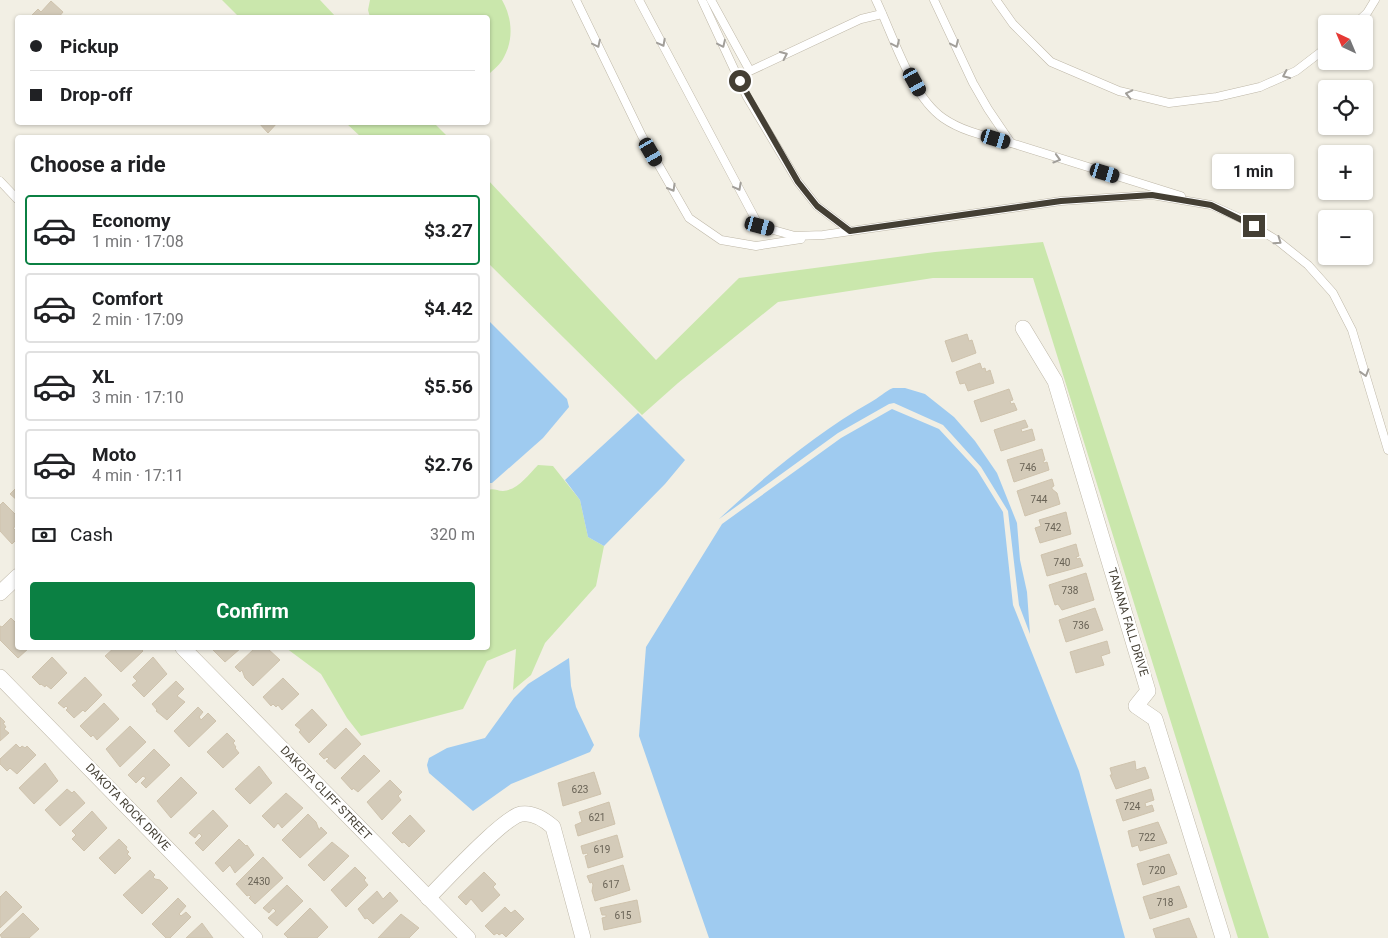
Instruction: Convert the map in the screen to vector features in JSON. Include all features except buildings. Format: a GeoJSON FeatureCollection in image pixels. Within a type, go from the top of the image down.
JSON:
{"type":"FeatureCollection","features":[{"type":"Feature","properties":{"kind":"street","name":"TANANA FALL DRIVE"},"geometry":{"type":"LineString","coordinates":[[1023,328],[1055,381],[1148,691],[1136,706],[1155,719],[1223,938]]}},
{"type":"Feature","properties":{"kind":"street"},"geometry":{"type":"LineString","coordinates":[[0,593],[15,579]]}},
{"type":"Feature","properties":{"kind":"street","name":"DAKOTA CLIFF STREET"},"geometry":{"type":"LineString","coordinates":[[185,650],[468,938]]}},
{"type":"Feature","properties":{"kind":"street","name":"DAKOTA ROCK DRIVE"},"geometry":{"type":"LineString","coordinates":[[0,677],[255,938]]}},
{"type":"Feature","properties":{"kind":"street"},"geometry":{"type":"LineString","coordinates":[[428,898],[505,822],[522,814],[542,818],[553,826],[583,938]]}},
{"type":"Feature","properties":{"kind":"lane"},"geometry":{"type":"LineString","coordinates":[[576,0],[642,136],[689,218],[720,240],[756,246],[1061,201],[1152,195],[1211,205]]}},
{"type":"Feature","properties":{"kind":"lane"},"geometry":{"type":"LineString","coordinates":[[639,0],[760,226],[795,236],[823,235]]}},
{"type":"Feature","properties":{"kind":"lane"},"geometry":{"type":"LineString","coordinates":[[702,0],[748,97],[798,182],[817,206],[850,231]]}},
{"type":"Feature","properties":{"kind":"lane"},"geometry":{"type":"LineString","coordinates":[[711,0],[750,71],[861,19],[882,14]]}},
{"type":"Feature","properties":{"kind":"lane"},"geometry":{"type":"LineString","coordinates":[[876,0],[908,71],[928,104],[942,117],[956,126],[1211,205],[1242,219],[1278,241],[1308,266],[1333,293],[1352,330],[1388,450]]}},
{"type":"Feature","properties":{"kind":"lane"},"geometry":{"type":"LineString","coordinates":[[934,0],[973,83],[1011,143]]}},
{"type":"Feature","properties":{"kind":"lane"},"geometry":{"type":"LineString","coordinates":[[996,0],[1013,24],[1051,62],[1119,91],[1169,103],[1217,97],[1260,87],[1296,71],[1318,54]]}},
{"type":"Feature","properties":{"kind":"lane"},"geometry":{"type":"LineString","coordinates":[[1365,15],[1375,0]]}},
{"type":"Feature","properties":{"kind":"lane"},"geometry":{"type":"LineString","coordinates":[[0,181],[15,197]]}},
{"type":"Feature","properties":{"kind":"green space"},"geometry":{"type":"Polygon","coordinates":[[[222,0],[320,0],[334,15],[237,15],[222,0]]]}},
{"type":"Feature","properties":{"kind":"green space"},"geometry":{"type":"Polygon","coordinates":[[[370,0],[502,0],[510,21],[509,43],[501,62],[490,73],[490,15],[369,15],[368,10],[370,0]]]}},
{"type":"Feature","properties":{"kind":"green space"},"geometry":{"type":"Polygon","coordinates":[[[348,125],[436,125],[446,135],[359,135],[348,125]]]}},
{"type":"Feature","properties":{"kind":"green space"},"geometry":{"type":"Polygon","coordinates":[[[490,182],[656,360],[739,278],[935,252],[1043,242],[1269,938],[1238,938],[1033,278],[933,278],[778,302],[678,383],[642,415],[490,265],[490,182]]]}},
{"type":"Feature","properties":{"kind":"green space"},"geometry":{"type":"Polygon","coordinates":[[[538,465],[553,466],[580,500],[588,537],[604,546],[596,586],[545,643],[531,675],[513,690],[516,649],[487,661],[463,709],[361,736],[347,718],[321,674],[289,650],[490,650],[490,490],[508,490],[522,481],[538,465]]]}},
{"type":"Feature","properties":{"kind":"water"},"geometry":{"type":"Polygon","coordinates":[[[490,322],[567,399],[569,407],[543,438],[490,483],[490,322]]]}},
{"type":"Feature","properties":{"kind":"water"},"geometry":{"type":"Polygon","coordinates":[[[893,388],[905,388],[925,394],[954,417],[975,441],[997,473],[1017,523],[1020,560],[1027,592],[1030,634],[1019,605],[1008,511],[981,467],[943,425],[894,403],[838,433],[719,519],[773,471],[811,441],[850,414],[893,388]]]}},
{"type":"Feature","properties":{"kind":"water"},"geometry":{"type":"Polygon","coordinates":[[[892,409],[939,429],[977,470],[1003,512],[1013,605],[1079,771],[1125,938],[709,938],[639,736],[646,647],[722,524],[841,438],[892,409]]]}},
{"type":"Feature","properties":{"kind":"water"},"geometry":{"type":"Polygon","coordinates":[[[638,413],[685,460],[665,484],[604,546],[588,537],[580,500],[565,480],[638,413]]]}},
{"type":"Feature","properties":{"kind":"water"},"geometry":{"type":"Polygon","coordinates":[[[569,658],[571,686],[576,707],[594,745],[590,752],[511,784],[473,811],[429,773],[427,765],[429,758],[447,748],[485,738],[514,698],[528,684],[569,658]]]}},
{"type":"Feature","properties":{"kind":"route"},"geometry":{"type":"LineString","coordinates":[[740,81],[798,182],[817,206],[850,231],[1061,201],[1152,195],[1211,205],[1254,226]]}}]}
